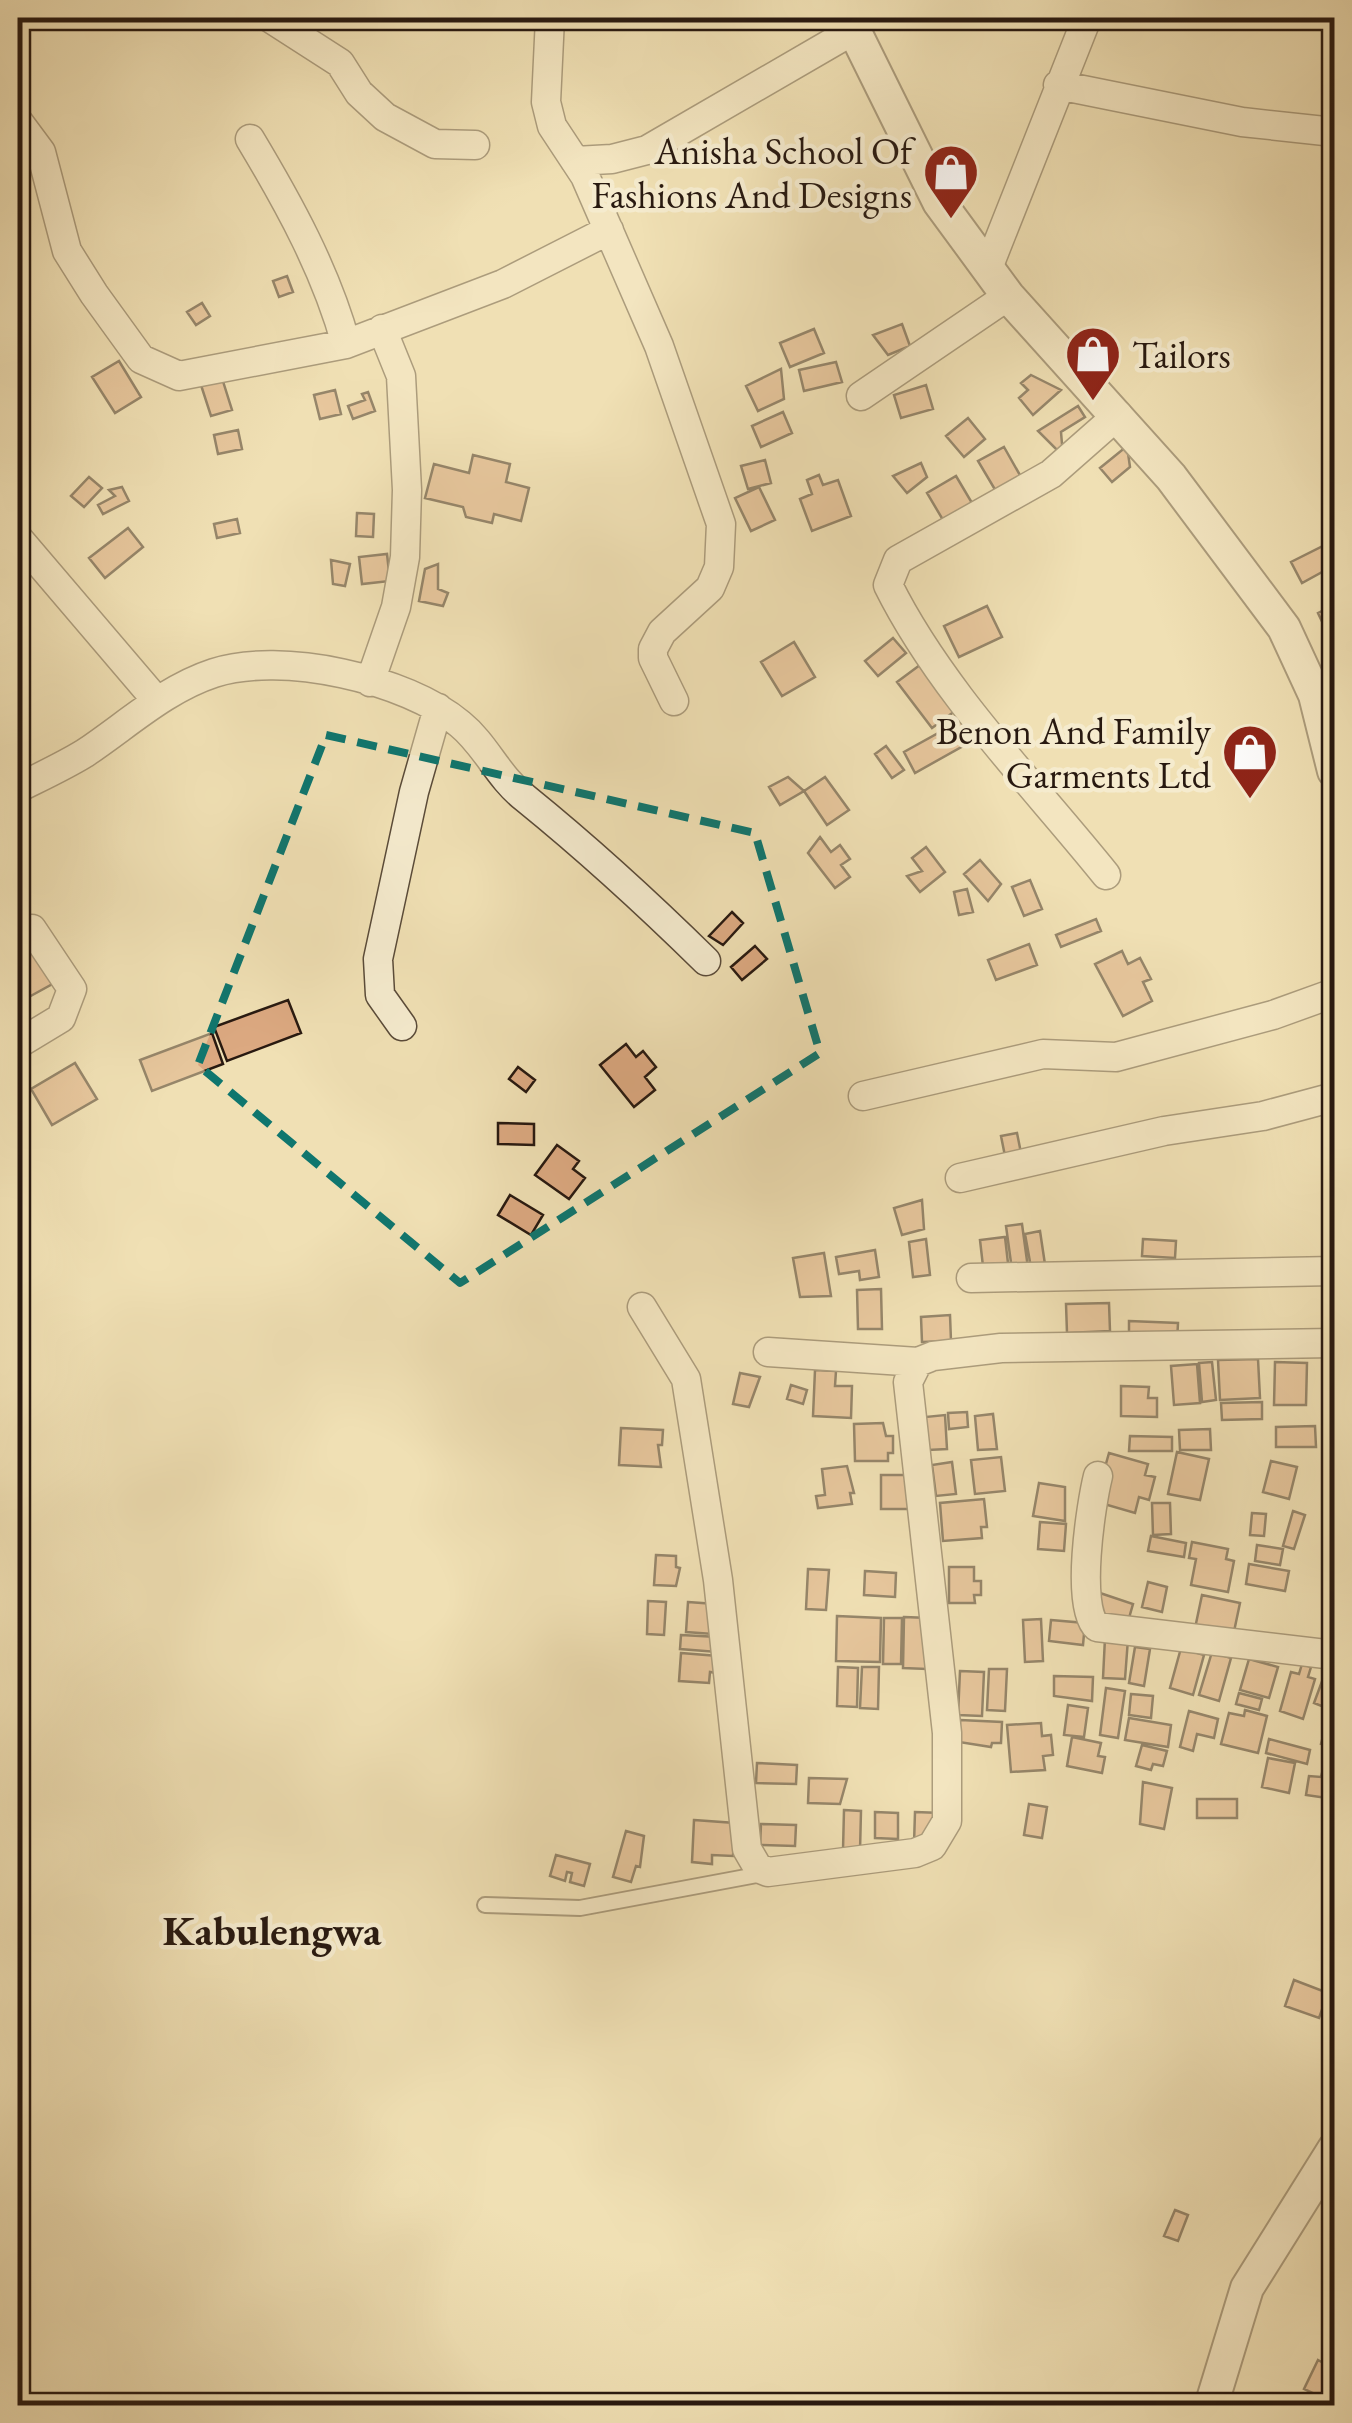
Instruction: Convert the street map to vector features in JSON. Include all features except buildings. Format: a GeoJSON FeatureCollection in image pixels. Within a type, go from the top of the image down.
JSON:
{"type":"FeatureCollection","features":[{"type":"Feature","properties":{"kind":"street"},"geometry":{"type":"LineString","coordinates":[[270,18],[340,63],[360,94],[384,117],[435,144],[475,146]]}},
{"type":"Feature","properties":{"kind":"street"},"geometry":{"type":"LineString","coordinates":[[550,18],[546,102],[552,126],[575,161],[609,230],[659,346],[721,524],[718,567],[710,588],[662,632],[653,649],[652,658],[674,701]]}},
{"type":"Feature","properties":{"kind":"street"},"geometry":{"type":"LineString","coordinates":[[988,268],[1087,18]]}},
{"type":"Feature","properties":{"kind":"street"},"geometry":{"type":"LineString","coordinates":[[575,161],[612,159],[646,150],[851,24],[940,202],[1008,296],[1118,415],[1284,628],[1332,736],[1334,770]]}},
{"type":"Feature","properties":{"kind":"street"},"geometry":{"type":"LineString","coordinates":[[1058,86],[1242,122],[1334,132]]}},
{"type":"Feature","properties":{"kind":"street"},"geometry":{"type":"LineString","coordinates":[[18,121],[48,167],[67,252],[141,359],[179,376],[346,344],[503,284],[609,230]]}},
{"type":"Feature","properties":{"kind":"street"},"geometry":{"type":"LineString","coordinates":[[250,140],[336,306],[346,344]]}},
{"type":"Feature","properties":{"kind":"street"},"geometry":{"type":"LineString","coordinates":[[860,396],[1008,296]]}},
{"type":"Feature","properties":{"kind":"street"},"geometry":{"type":"LineString","coordinates":[[370,682],[396,607],[406,523],[401,376],[382,329]]}},
{"type":"Feature","properties":{"kind":"street"},"geometry":{"type":"LineString","coordinates":[[1106,875],[945,680],[915,640],[888,585],[898,560],[1052,474],[1118,415]]}},
{"type":"Feature","properties":{"kind":"street"},"geometry":{"type":"LineString","coordinates":[[18,538],[157,701]]}},
{"type":"Feature","properties":{"kind":"street"},"geometry":{"type":"LineString","coordinates":[[18,788],[81,755],[157,701],[215,672],[263,664],[370,682],[438,708],[464,727],[500,776],[560,824],[706,961]]}},
{"type":"Feature","properties":{"kind":"street"},"geometry":{"type":"LineString","coordinates":[[402,1026],[380,995],[378,959],[414,792],[438,708]]}},
{"type":"Feature","properties":{"kind":"street"},"geometry":{"type":"LineString","coordinates":[[18,1044],[61,1018],[72,989],[32,929]]}},
{"type":"Feature","properties":{"kind":"street"},"geometry":{"type":"LineString","coordinates":[[863,1096],[1044,1054],[1096,1058],[1132,1053],[1273,1015],[1334,992]]}},
{"type":"Feature","properties":{"kind":"street"},"geometry":{"type":"LineString","coordinates":[[960,1178],[1164,1131],[1263,1116],[1334,1097]]}},
{"type":"Feature","properties":{"kind":"street"},"geometry":{"type":"LineString","coordinates":[[971,1278],[1334,1271]]}},
{"type":"Feature","properties":{"kind":"street"},"geometry":{"type":"LineString","coordinates":[[642,1307],[686,1379],[718,1580],[747,1849],[758,1868],[768,1872],[915,1853],[932,1846],[946,1821],[947,1732],[908,1382],[918,1362]]}},
{"type":"Feature","properties":{"kind":"street"},"geometry":{"type":"LineString","coordinates":[[768,1352],[918,1362],[933,1356],[1001,1348],[1334,1344]]}},
{"type":"Feature","properties":{"kind":"street"},"geometry":{"type":"LineString","coordinates":[[1098,1476],[1089,1510],[1088,1613],[1097,1627],[1334,1655]]}},
{"type":"Feature","properties":{"kind":"street"},"geometry":{"type":"LineString","coordinates":[[1211,2406],[1247,2288],[1334,2150]]}},
{"type":"Feature","properties":{"kind":"lane"},"geometry":{"type":"LineString","coordinates":[[485,1905],[580,1908],[768,1872]]}},
{"type":"Feature","properties":{"kind":"highlighted area"},"geometry":{"type":"Polygon","coordinates":[[[326,735],[755,833],[820,1053],[460,1283],[198,1065],[326,735]]]}},
{"type":"Feature","properties":{"kind":"place","name":"Anisha School Of Fashions And Designs"},"geometry":{"type":"Point","coordinates":[951,221]}},
{"type":"Feature","properties":{"kind":"place","name":"Tailors"},"geometry":{"type":"Point","coordinates":[1093,403]}},
{"type":"Feature","properties":{"kind":"place","name":"Benon And Family Garments Ltd"},"geometry":{"type":"Point","coordinates":[1250,801]}},
{"type":"Feature","properties":{"kind":"district","name":"Kabulengwa"},"geometry":{"type":"Point","coordinates":[272,1930]}}]}
